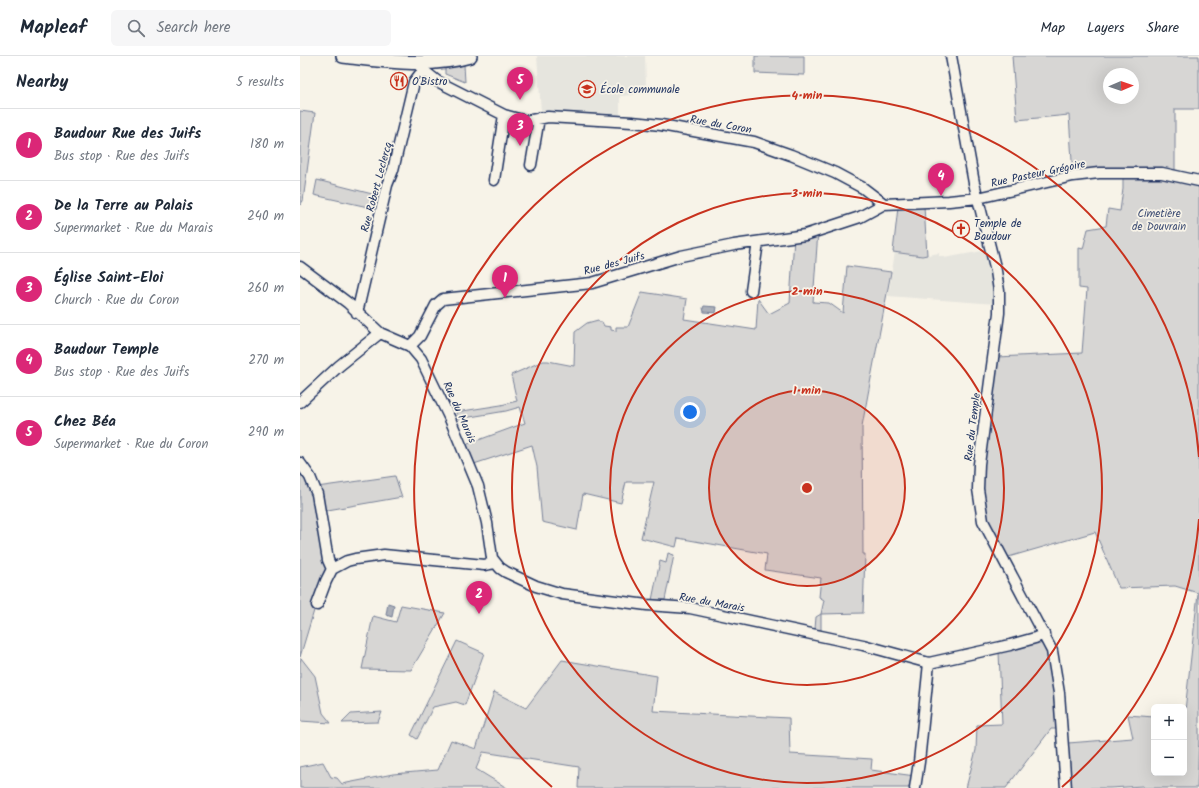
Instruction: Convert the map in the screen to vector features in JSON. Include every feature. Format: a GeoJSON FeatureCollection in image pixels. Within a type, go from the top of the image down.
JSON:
{"type":"FeatureCollection","features":[{"type":"Feature","properties":{"kind":"main road"},"geometry":{"type":"LineString","coordinates":[[343,56],[420,66],[470,56]]}},
{"type":"Feature","properties":{"kind":"street","name":"Rue du Temple"},"geometry":{"type":"LineString","coordinates":[[951,56],[978,198],[996,271],[1000,305],[979,464],[978,489],[980,506],[983,521],[1052,651],[1057,678],[1066,788]]}},
{"type":"Feature","properties":{"kind":"street","name":"Rue du Coron"},"geometry":{"type":"LineString","coordinates":[[420,66],[437,81],[504,115],[526,121],[548,117],[632,122],[754,142],[792,155],[835,173],[863,188],[884,204]]}},
{"type":"Feature","properties":{"kind":"street","name":"Rue Robert Leclercq"},"geometry":{"type":"LineString","coordinates":[[357,313],[387,185],[393,170],[414,82],[420,66]]}},
{"type":"Feature","properties":{"kind":"street"},"geometry":{"type":"LineString","coordinates":[[494,180],[504,115]]}},
{"type":"Feature","properties":{"kind":"street"},"geometry":{"type":"LineString","coordinates":[[531,165],[539,118]]}},
{"type":"Feature","properties":{"kind":"street","name":"Rue Pasteur Grégoire"},"geometry":{"type":"LineString","coordinates":[[978,198],[1073,176],[1099,173],[1162,173],[1199,181]]}},
{"type":"Feature","properties":{"kind":"street","name":"Rue des Juifs"},"geometry":{"type":"LineString","coordinates":[[410,346],[420,336],[436,305],[443,299],[592,283],[681,256],[734,245],[805,235],[860,217],[884,204],[948,202],[978,198]]}},
{"type":"Feature","properties":{"kind":"street"},"geometry":{"type":"LineString","coordinates":[[752,291],[758,242]]}},
{"type":"Feature","properties":{"kind":"street"},"geometry":{"type":"LineString","coordinates":[[300,268],[348,303],[380,333],[410,346]]}},
{"type":"Feature","properties":{"kind":"street"},"geometry":{"type":"LineString","coordinates":[[300,402],[339,366],[380,333]]}},
{"type":"Feature","properties":{"kind":"street","name":"Rue du Marais"},"geometry":{"type":"LineString","coordinates":[[410,346],[421,359],[431,378],[473,473],[485,511],[490,552],[495,563],[506,572],[536,586],[562,594],[647,605],[690,608],[863,645],[928,663],[1010,645],[1044,634]]}},
{"type":"Feature","properties":{"kind":"street"},"geometry":{"type":"LineString","coordinates":[[300,463],[310,477],[317,494],[328,560],[332,569]]}},
{"type":"Feature","properties":{"kind":"street"},"geometry":{"type":"LineString","coordinates":[[317,605],[332,569],[347,561],[374,555],[384,555],[484,564],[495,563]]}},
{"type":"Feature","properties":{"kind":"street"},"geometry":{"type":"LineString","coordinates":[[915,788],[919,762],[928,663]]}},
{"type":"Feature","properties":{"kind":"shaded area","name":"École communale"},"geometry":{"type":"Polygon","coordinates":[[[537,56],[645,56],[646,85],[633,86],[634,95],[620,96],[620,116],[541,112],[537,56]]]}},
{"type":"Feature","properties":{"kind":"shaded area"},"geometry":{"type":"Polygon","coordinates":[[[988,250],[994,279],[996,304],[888,296],[895,252],[922,256],[939,253],[939,256],[944,256],[944,258],[988,250]]]}},
{"type":"Feature","properties":{"kind":"shaded area"},"geometry":{"type":"Polygon","coordinates":[[[704,306],[717,307],[716,313],[704,312],[704,306]]]}},
{"type":"Feature","properties":{"kind":"shaded area"},"geometry":{"type":"Polygon","coordinates":[[[388,603],[394,605],[392,617],[386,615],[388,603]]]}},
{"type":"Feature","properties":{"kind":"green space"},"geometry":{"type":"Polygon","coordinates":[[[755,56],[804,56],[804,75],[755,73],[755,56]]]}},
{"type":"Feature","properties":{"kind":"green space","name":"Cimetière de Douvrain"},"geometry":{"type":"Polygon","coordinates":[[[1012,56],[1199,56],[1199,109],[1175,109],[1175,175],[1199,181],[1199,738],[1197,788],[1144,788],[1143,786],[1071,788],[1068,743],[1133,738],[1128,715],[1151,717],[1151,776],[1187,776],[1187,704],[1186,704],[1198,593],[1175,586],[1119,588],[1095,532],[1005,558],[986,522],[981,480],[997,357],[1082,353],[1087,289],[1079,288],[1079,248],[1083,249],[1088,229],[1106,226],[1108,209],[1120,211],[1123,176],[1073,176],[1069,115],[1017,120],[1012,56]]]}},
{"type":"Feature","properties":{"kind":"green space"},"geometry":{"type":"Polygon","coordinates":[[[464,65],[465,82],[445,74],[445,68],[464,65]]]}},
{"type":"Feature","properties":{"kind":"green space"},"geometry":{"type":"Polygon","coordinates":[[[300,111],[315,113],[303,201],[300,205],[300,111]]]}},
{"type":"Feature","properties":{"kind":"green space"},"geometry":{"type":"Polygon","coordinates":[[[317,180],[380,196],[377,209],[314,195],[317,180]]]}},
{"type":"Feature","properties":{"kind":"green space"},"geometry":{"type":"Polygon","coordinates":[[[924,206],[927,255],[922,256],[893,252],[898,207],[924,206]]]}},
{"type":"Feature","properties":{"kind":"green space"},"geometry":{"type":"Polygon","coordinates":[[[818,231],[813,302],[829,303],[843,313],[847,266],[891,272],[862,426],[863,554],[865,554],[863,613],[821,614],[824,600],[819,597],[821,578],[765,570],[767,554],[678,538],[676,547],[641,538],[654,482],[626,482],[621,503],[583,494],[577,530],[542,522],[537,467],[532,445],[474,464],[465,445],[525,423],[520,407],[506,411],[458,419],[456,412],[517,401],[511,375],[543,361],[574,366],[575,332],[587,323],[598,320],[599,322],[602,322],[604,326],[611,327],[611,330],[616,331],[616,327],[628,327],[642,292],[687,299],[684,319],[756,330],[758,299],[769,314],[790,303],[794,237],[818,231]]]}},
{"type":"Feature","properties":{"kind":"green space"},"geometry":{"type":"Polygon","coordinates":[[[300,468],[311,483],[328,570],[322,584],[300,657],[300,468]]]}},
{"type":"Feature","properties":{"kind":"green space"},"geometry":{"type":"Polygon","coordinates":[[[395,476],[402,497],[322,511],[317,487],[395,476]]]}},
{"type":"Feature","properties":{"kind":"green space"},"geometry":{"type":"Polygon","coordinates":[[[668,553],[674,555],[665,600],[652,600],[660,561],[666,563],[668,553]]]}},
{"type":"Feature","properties":{"kind":"green space"},"geometry":{"type":"Polygon","coordinates":[[[401,605],[445,613],[411,670],[362,669],[373,616],[396,622],[401,605]]]}},
{"type":"Feature","properties":{"kind":"green space"},"geometry":{"type":"Polygon","coordinates":[[[821,614],[821,630],[815,629],[816,617],[821,614]]]}},
{"type":"Feature","properties":{"kind":"green space"},"geometry":{"type":"Polygon","coordinates":[[[457,641],[484,653],[465,705],[456,702],[433,707],[417,739],[411,735],[457,641]]]}},
{"type":"Feature","properties":{"kind":"green space"},"geometry":{"type":"Polygon","coordinates":[[[1038,642],[1043,645],[1046,650],[1054,685],[1056,729],[1051,729],[1006,788],[966,788],[976,750],[977,725],[1002,724],[999,652],[1038,642]]]}},
{"type":"Feature","properties":{"kind":"green space"},"geometry":{"type":"Polygon","coordinates":[[[301,658],[315,676],[323,713],[331,723],[300,721],[301,658]]]}},
{"type":"Feature","properties":{"kind":"green space"},"geometry":{"type":"Polygon","coordinates":[[[562,660],[657,676],[653,711],[789,718],[790,754],[872,759],[871,770],[915,776],[912,788],[578,788],[579,767],[483,752],[476,769],[507,788],[300,788],[300,767],[323,762],[331,777],[337,778],[342,784],[393,774],[438,770],[451,740],[476,749],[494,692],[526,708],[562,660]]]}},
{"type":"Feature","properties":{"kind":"green space"},"geometry":{"type":"Polygon","coordinates":[[[382,712],[378,722],[342,723],[351,714],[382,712]]]}},
{"type":"Feature","properties":{"kind":"place","name":"O'Bistro"},"geometry":{"type":"Point","coordinates":[399,81]}},
{"type":"Feature","properties":{"kind":"place","name":"École communale"},"geometry":{"type":"Point","coordinates":[587,89]}},
{"type":"Feature","properties":{"kind":"place","name":"Chez Béa"},"geometry":{"type":"Point","coordinates":[520,100]}},
{"type":"Feature","properties":{"kind":"place","name":"Église Saint-Eloi"},"geometry":{"type":"Point","coordinates":[520,146]}},
{"type":"Feature","properties":{"kind":"place","name":"Baudour Temple"},"geometry":{"type":"Point","coordinates":[941,196]}},
{"type":"Feature","properties":{"kind":"place","name":"Temple de Baudour"},"geometry":{"type":"Point","coordinates":[961,229]}},
{"type":"Feature","properties":{"kind":"place","name":"Baudour Rue des Juifs"},"geometry":{"type":"Point","coordinates":[505,298]}},
{"type":"Feature","properties":{"kind":"place","name":"De la Terre au Palais"},"geometry":{"type":"Point","coordinates":[479,614]}}]}
